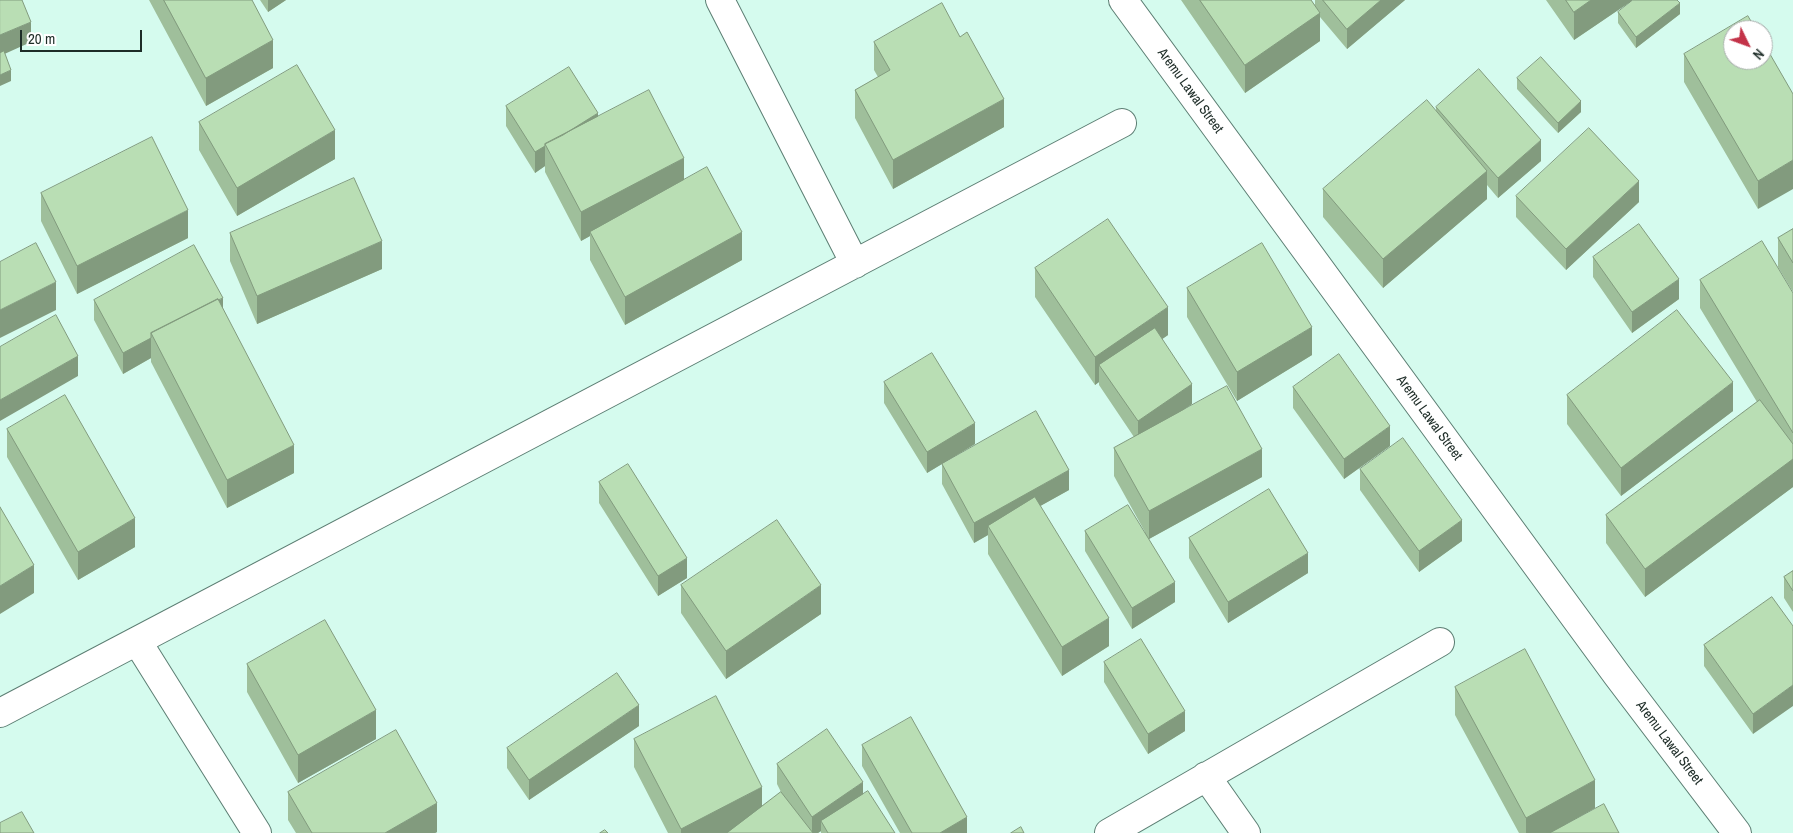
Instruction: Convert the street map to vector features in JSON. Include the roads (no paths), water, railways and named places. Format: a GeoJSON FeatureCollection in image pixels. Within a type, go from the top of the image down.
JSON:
{"type":"FeatureCollection","features":[{"type":"Feature","properties":{"kind":"street"},"geometry":{"type":"LineString","coordinates":[[720,0],[855,264]]}},
{"type":"Feature","properties":{"kind":"street","name":"Aremu Lawal Street"},"geometry":{"type":"LineString","coordinates":[[1123,0],[1617,675],[1737,833]]}},
{"type":"Feature","properties":{"kind":"street"},"geometry":{"type":"LineString","coordinates":[[0,713],[1122,123]]}},
{"type":"Feature","properties":{"kind":"street"},"geometry":{"type":"LineString","coordinates":[[137,642],[257,833]]}},
{"type":"Feature","properties":{"kind":"street"},"geometry":{"type":"LineString","coordinates":[[1109,833],[1440,642]]}},
{"type":"Feature","properties":{"kind":"street"},"geometry":{"type":"LineString","coordinates":[[1206,776],[1246,833]]}}]}
